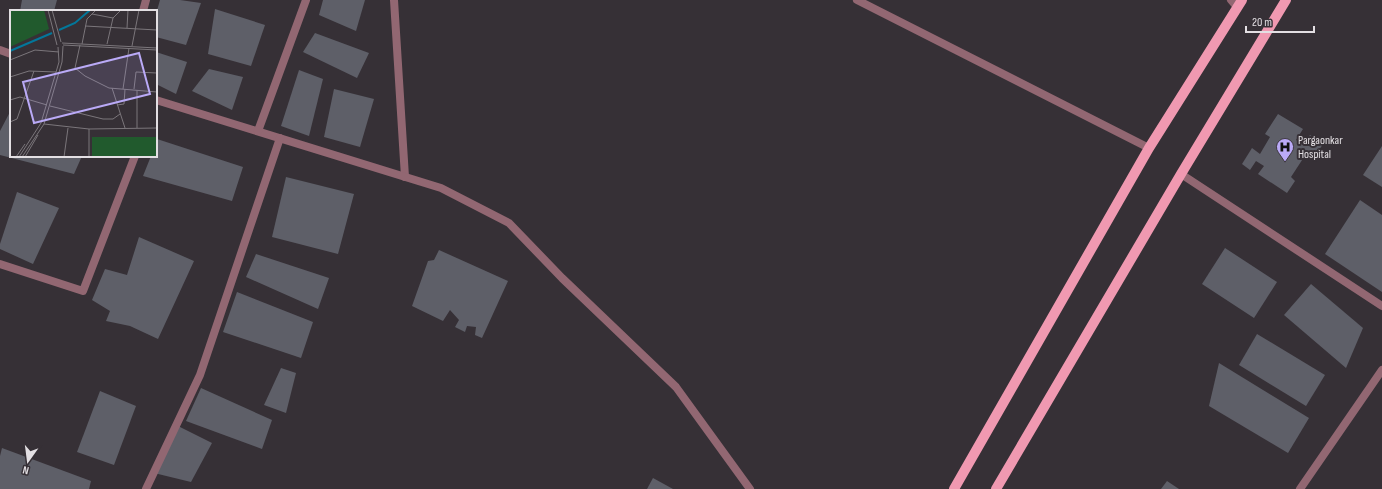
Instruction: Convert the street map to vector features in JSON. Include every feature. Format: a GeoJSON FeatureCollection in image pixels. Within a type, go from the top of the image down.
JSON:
{"type":"FeatureCollection","features":[{"type":"Feature","properties":{"kind":"main road"},"geometry":{"type":"LineString","coordinates":[[996,489],[1181,174],[1286,0]]}},
{"type":"Feature","properties":{"kind":"main road"},"geometry":{"type":"LineString","coordinates":[[954,489],[1149,148],[1237,2]]}},
{"type":"Feature","properties":{"kind":"street"},"geometry":{"type":"LineString","coordinates":[[143,10],[146,0]]}},
{"type":"Feature","properties":{"kind":"street"},"geometry":{"type":"LineString","coordinates":[[258,131],[306,0]]}},
{"type":"Feature","properties":{"kind":"street"},"geometry":{"type":"LineString","coordinates":[[394,0],[405,177]]}},
{"type":"Feature","properties":{"kind":"street"},"geometry":{"type":"LineString","coordinates":[[857,0],[1149,148]]}},
{"type":"Feature","properties":{"kind":"street"},"geometry":{"type":"LineString","coordinates":[[0,50],[10,54]]}},
{"type":"Feature","properties":{"kind":"street"},"geometry":{"type":"LineString","coordinates":[[157,101],[441,188],[509,223],[562,278],[676,387],[750,489]]}},
{"type":"Feature","properties":{"kind":"street"},"geometry":{"type":"LineString","coordinates":[[146,489],[200,375],[280,138]]}},
{"type":"Feature","properties":{"kind":"street"},"geometry":{"type":"LineString","coordinates":[[0,264],[83,292],[135,157]]}},
{"type":"Feature","properties":{"kind":"street"},"geometry":{"type":"LineString","coordinates":[[1181,174],[1382,306]]}},
{"type":"Feature","properties":{"kind":"street"},"geometry":{"type":"LineString","coordinates":[[1300,489],[1382,370]]}},
{"type":"Feature","properties":{"kind":"building"},"geometry":{"type":"Polygon","coordinates":[[[22,0],[57,0],[54,10],[20,10],[22,0]]]}},
{"type":"Feature","properties":{"kind":"building"},"geometry":{"type":"Polygon","coordinates":[[[160,0],[180,0],[201,3],[186,45],[157,37],[157,10],[160,0]]]}},
{"type":"Feature","properties":{"kind":"building"},"geometry":{"type":"Polygon","coordinates":[[[323,0],[365,0],[356,31],[319,15],[323,0]]]}},
{"type":"Feature","properties":{"kind":"building"},"geometry":{"type":"Polygon","coordinates":[[[215,9],[265,25],[251,66],[208,54],[215,9]]]}},
{"type":"Feature","properties":{"kind":"building"},"geometry":{"type":"Polygon","coordinates":[[[315,33],[369,53],[357,78],[303,52],[315,33]]]}},
{"type":"Feature","properties":{"kind":"building"},"geometry":{"type":"Polygon","coordinates":[[[157,52],[187,62],[176,94],[157,84],[157,52]]]}},
{"type":"Feature","properties":{"kind":"building"},"geometry":{"type":"Polygon","coordinates":[[[209,69],[243,77],[232,110],[192,91],[209,69]]]}},
{"type":"Feature","properties":{"kind":"building"},"geometry":{"type":"Polygon","coordinates":[[[299,70],[323,79],[309,136],[281,126],[299,70]]]}},
{"type":"Feature","properties":{"kind":"building"},"geometry":{"type":"Polygon","coordinates":[[[334,89],[374,99],[360,147],[324,137],[334,89]]]}},
{"type":"Feature","properties":{"kind":"building"},"geometry":{"type":"Polygon","coordinates":[[[10,112],[10,157],[82,157],[74,174],[0,155],[0,131],[10,112]]]}},
{"type":"Feature","properties":{"kind":"building"},"geometry":{"type":"Polygon","coordinates":[[[1278,114],[1303,129],[1296,140],[1304,145],[1310,135],[1323,144],[1313,159],[1306,154],[1291,177],[1295,181],[1287,193],[1258,174],[1264,166],[1256,161],[1250,170],[1242,164],[1252,148],[1260,154],[1270,137],[1265,134],[1278,114]]]}},
{"type":"Feature","properties":{"kind":"building"},"geometry":{"type":"Polygon","coordinates":[[[157,139],[243,167],[232,201],[143,176],[151,157],[157,157],[157,139]]]}},
{"type":"Feature","properties":{"kind":"building"},"geometry":{"type":"Polygon","coordinates":[[[1382,146],[1382,187],[1363,175],[1382,146]]]}},
{"type":"Feature","properties":{"kind":"building"},"geometry":{"type":"Polygon","coordinates":[[[286,177],[354,194],[338,254],[272,237],[286,177]]]}},
{"type":"Feature","properties":{"kind":"building"},"geometry":{"type":"Polygon","coordinates":[[[17,192],[59,208],[33,264],[0,249],[0,244],[17,192]]]}},
{"type":"Feature","properties":{"kind":"building"},"geometry":{"type":"Polygon","coordinates":[[[1360,200],[1382,215],[1382,292],[1325,254],[1360,200]]]}},
{"type":"Feature","properties":{"kind":"building"},"geometry":{"type":"Polygon","coordinates":[[[139,237],[194,261],[158,339],[130,326],[106,321],[110,311],[92,300],[105,269],[127,275],[139,237]]]}},
{"type":"Feature","properties":{"kind":"building"},"geometry":{"type":"Polygon","coordinates":[[[1225,248],[1277,282],[1254,318],[1202,284],[1225,248]]]}},
{"type":"Feature","properties":{"kind":"building"},"geometry":{"type":"Polygon","coordinates":[[[439,250],[508,281],[482,338],[475,335],[476,327],[467,326],[465,332],[455,327],[459,320],[450,310],[443,321],[412,306],[428,261],[434,260],[439,250]]]}},
{"type":"Feature","properties":{"kind":"building"},"geometry":{"type":"Polygon","coordinates":[[[256,254],[329,278],[318,309],[246,277],[256,254]]]}},
{"type":"Feature","properties":{"kind":"building"},"geometry":{"type":"Polygon","coordinates":[[[1311,284],[1363,328],[1346,368],[1284,315],[1311,284]]]}},
{"type":"Feature","properties":{"kind":"building"},"geometry":{"type":"Polygon","coordinates":[[[237,292],[313,322],[301,358],[223,332],[237,292]]]}},
{"type":"Feature","properties":{"kind":"building"},"geometry":{"type":"Polygon","coordinates":[[[1257,334],[1325,375],[1306,406],[1239,365],[1257,334]]]}},
{"type":"Feature","properties":{"kind":"building"},"geometry":{"type":"Polygon","coordinates":[[[1219,363],[1309,418],[1288,453],[1209,406],[1219,363]]]}},
{"type":"Feature","properties":{"kind":"building"},"geometry":{"type":"Polygon","coordinates":[[[281,368],[296,373],[286,413],[264,405],[281,368]]]}},
{"type":"Feature","properties":{"kind":"building"},"geometry":{"type":"Polygon","coordinates":[[[201,388],[272,420],[262,449],[186,421],[201,388]]]}},
{"type":"Feature","properties":{"kind":"building"},"geometry":{"type":"Polygon","coordinates":[[[100,391],[136,406],[114,465],[77,452],[100,391]]]}},
{"type":"Feature","properties":{"kind":"building"},"geometry":{"type":"Polygon","coordinates":[[[176,425],[212,443],[191,482],[154,473],[176,425]]]}},
{"type":"Feature","properties":{"kind":"building"},"geometry":{"type":"Polygon","coordinates":[[[2,448],[91,481],[89,489],[0,489],[0,456],[2,448]]]}},
{"type":"Feature","properties":{"kind":"building"},"geometry":{"type":"Polygon","coordinates":[[[653,478],[673,489],[647,489],[653,478]]]}},
{"type":"Feature","properties":{"kind":"building"},"geometry":{"type":"Polygon","coordinates":[[[1167,481],[1179,489],[1161,489],[1167,481]]]}},
{"type":"Feature","properties":{"kind":"place","name":"Pargaonkar Hospital"},"geometry":{"type":"Point","coordinates":[1285,162]}}]}
